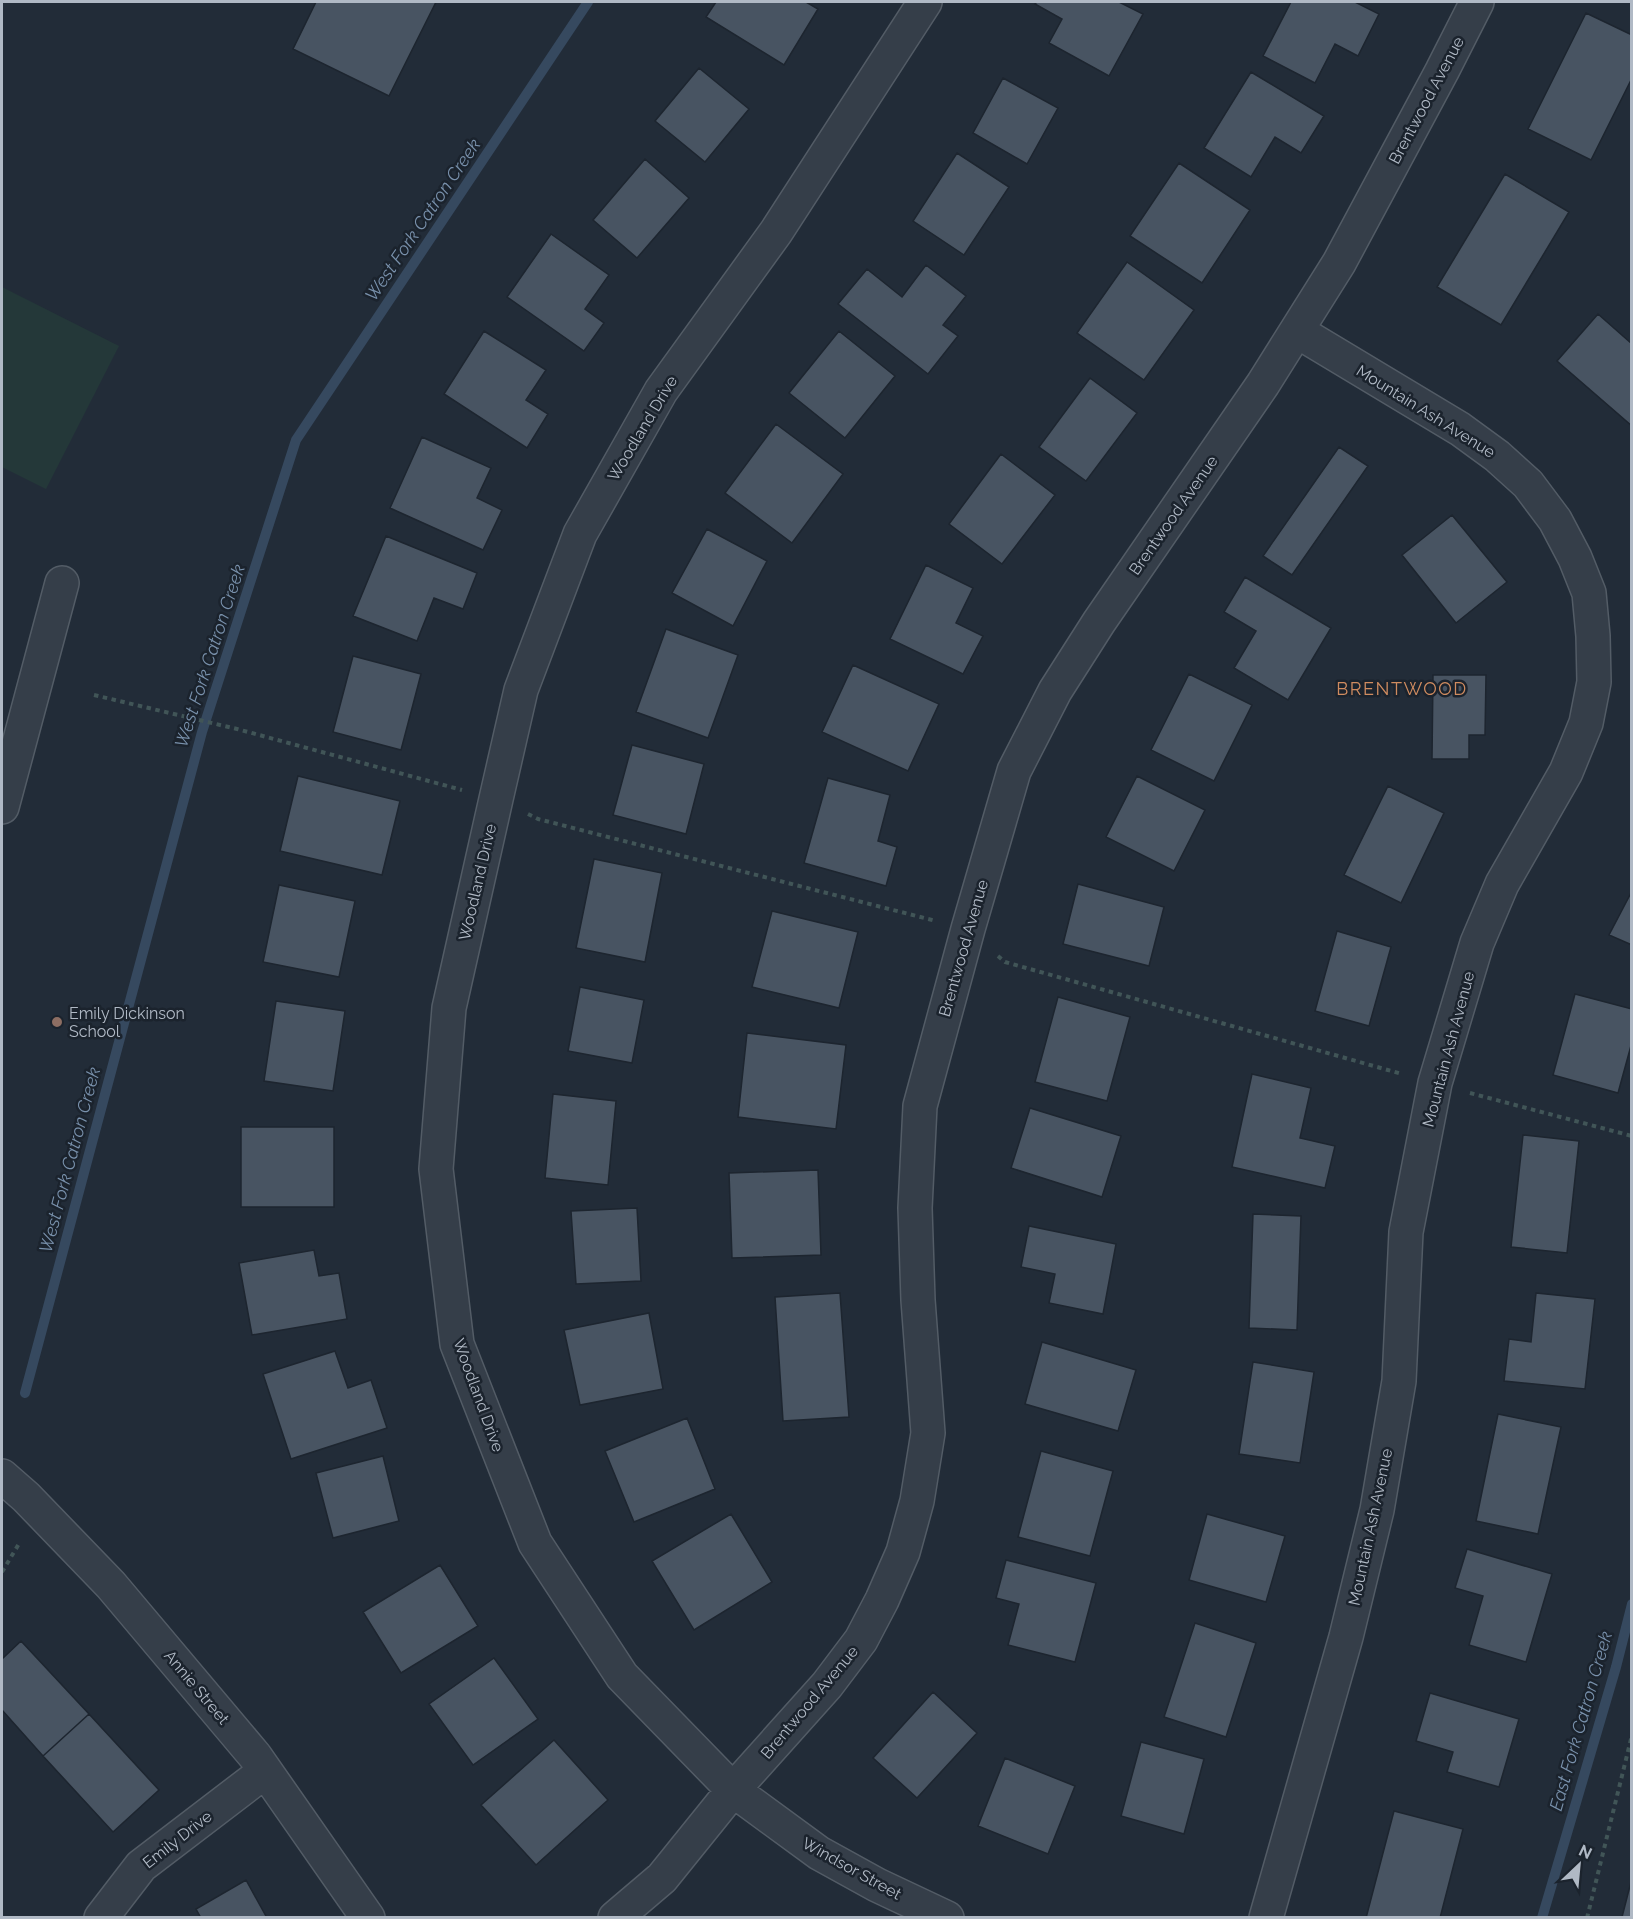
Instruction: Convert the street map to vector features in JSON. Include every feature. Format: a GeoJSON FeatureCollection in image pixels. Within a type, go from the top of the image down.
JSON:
{"type":"FeatureCollection","features":[{"type":"Feature","properties":{"kind":"street","name":"Woodland Drive"},"geometry":{"type":"LineString","coordinates":[[733,1790],[622,1676],[535,1543],[458,1344],[436,1170],[449,1008],[521,690],[580,534],[661,392],[776,232],[925,2]]}},
{"type":"Feature","properties":{"kind":"street","name":"Brentwood Avenue"},"geometry":{"type":"LineString","coordinates":[[615,1917],[662,1878],[733,1790],[827,1685],[861,1640],[882,1600],[903,1552],[917,1501],[928,1433],[918,1300],[915,1208],[920,1106],[1014,771],[1055,691],[1099,622],[1263,384],[1339,263],[1443,71],[1477,2]]}},
{"type":"Feature","properties":{"kind":"street","name":"Mountain Ash Avenue"},"geometry":{"type":"LineString","coordinates":[[1266,1917],[1346,1637],[1377,1510],[1399,1381],[1406,1232],[1435,1083],[1477,943],[1502,884],[1566,772],[1586,723],[1594,682],[1589,593],[1575,558],[1560,530],[1528,484],[1497,456],[1460,429],[1297,331]]}},
{"type":"Feature","properties":{"kind":"street"},"geometry":{"type":"LineString","coordinates":[[2,807],[62,583]]}},
{"type":"Feature","properties":{"kind":"street","name":"Annie Street"},"geometry":{"type":"LineString","coordinates":[[2,1476],[26,1497],[111,1585],[255,1756],[264,1772],[368,1917]]}},
{"type":"Feature","properties":{"kind":"street","name":"Emily Drive"},"geometry":{"type":"LineString","coordinates":[[101,1917],[141,1866],[264,1772]]}},
{"type":"Feature","properties":{"kind":"street","name":"Windsor Street"},"geometry":{"type":"LineString","coordinates":[[733,1790],[819,1853],[877,1885],[947,1917]]}},
{"type":"Feature","properties":{"kind":"path"},"geometry":{"type":"LineString","coordinates":[[94,695],[237,729]]}},
{"type":"Feature","properties":{"kind":"path"},"geometry":{"type":"LineString","coordinates":[[1587,1917],[1632,1735]]}},
{"type":"Feature","properties":{"kind":"green space"},"geometry":{"type":"Polygon","coordinates":[[[2,287],[119,346],[46,489],[2,467],[2,287]]]}},
{"type":"Feature","properties":{"kind":"building"},"geometry":{"type":"Polygon","coordinates":[[[316,2],[436,2],[389,96],[293,49],[316,2]]]}},
{"type":"Feature","properties":{"kind":"building"},"geometry":{"type":"Polygon","coordinates":[[[716,2],[806,2],[818,9],[784,65],[706,17],[716,2]]]}},
{"type":"Feature","properties":{"kind":"building"},"geometry":{"type":"Polygon","coordinates":[[[1037,2],[1119,2],[1143,14],[1109,76],[1049,43],[1062,19],[1035,4],[1037,2]]]}},
{"type":"Feature","properties":{"kind":"building"},"geometry":{"type":"Polygon","coordinates":[[[1291,2],[1355,2],[1379,14],[1358,56],[1335,44],[1315,83],[1263,56],[1291,2]]]}},
{"type":"Feature","properties":{"kind":"building"},"geometry":{"type":"Polygon","coordinates":[[[1586,13],[1632,35],[1632,78],[1591,160],[1528,129],[1586,13]]]}},
{"type":"Feature","properties":{"kind":"building"},"geometry":{"type":"Polygon","coordinates":[[[699,68],[749,109],[705,162],[655,121],[699,68]]]}},
{"type":"Feature","properties":{"kind":"building"},"geometry":{"type":"Polygon","coordinates":[[[1251,72],[1324,116],[1301,153],[1275,137],[1251,177],[1204,148],[1251,72]]]}},
{"type":"Feature","properties":{"kind":"building"},"geometry":{"type":"Polygon","coordinates":[[[1003,78],[1058,108],[1027,164],[973,133],[1003,78]]]}},
{"type":"Feature","properties":{"kind":"building"},"geometry":{"type":"Polygon","coordinates":[[[957,153],[1009,187],[964,255],[913,221],[957,153]]]}},
{"type":"Feature","properties":{"kind":"building"},"geometry":{"type":"Polygon","coordinates":[[[645,159],[689,198],[637,258],[593,220],[645,159]]]}},
{"type":"Feature","properties":{"kind":"building"},"geometry":{"type":"Polygon","coordinates":[[[1179,163],[1250,210],[1202,283],[1130,236],[1179,163]]]}},
{"type":"Feature","properties":{"kind":"building"},"geometry":{"type":"Polygon","coordinates":[[[1505,174],[1569,212],[1501,325],[1437,287],[1505,174]]]}},
{"type":"Feature","properties":{"kind":"building"},"geometry":{"type":"Polygon","coordinates":[[[551,234],[609,275],[585,309],[604,323],[584,351],[507,297],[551,234]]]}},
{"type":"Feature","properties":{"kind":"building"},"geometry":{"type":"Polygon","coordinates":[[[1127,262],[1194,310],[1144,380],[1077,333],[1127,262]]]}},
{"type":"Feature","properties":{"kind":"building"},"geometry":{"type":"Polygon","coordinates":[[[926,265],[966,296],[943,325],[958,336],[928,374],[838,304],[867,269],[902,297],[926,265]]]}},
{"type":"Feature","properties":{"kind":"building"},"geometry":{"type":"Polygon","coordinates":[[[1598,314],[1632,344],[1632,426],[1557,361],[1598,314]]]}},
{"type":"Feature","properties":{"kind":"building"},"geometry":{"type":"Polygon","coordinates":[[[484,331],[546,370],[526,400],[548,414],[527,448],[444,394],[484,331]]]}},
{"type":"Feature","properties":{"kind":"building"},"geometry":{"type":"Polygon","coordinates":[[[839,331],[895,376],[845,438],[789,393],[839,331]]]}},
{"type":"Feature","properties":{"kind":"building"},"geometry":{"type":"Polygon","coordinates":[[[1090,378],[1137,413],[1086,481],[1039,447],[1090,378]]]}},
{"type":"Feature","properties":{"kind":"building"},"geometry":{"type":"Polygon","coordinates":[[[776,424],[843,474],[792,543],[725,493],[776,424]]]}},
{"type":"Feature","properties":{"kind":"building"},"geometry":{"type":"Polygon","coordinates":[[[422,437],[491,468],[477,498],[502,510],[483,550],[390,508],[422,437]]]}},
{"type":"Feature","properties":{"kind":"building"},"geometry":{"type":"Polygon","coordinates":[[[1339,447],[1368,466],[1292,575],[1263,556],[1339,447]]]}},
{"type":"Feature","properties":{"kind":"building"},"geometry":{"type":"Polygon","coordinates":[[[1001,454],[1055,495],[1002,564],[949,524],[1001,454]]]}},
{"type":"Feature","properties":{"kind":"building"},"geometry":{"type":"Polygon","coordinates":[[[1452,515],[1507,582],[1456,623],[1402,555],[1452,515]]]}},
{"type":"Feature","properties":{"kind":"building"},"geometry":{"type":"Polygon","coordinates":[[[707,529],[767,561],[733,626],[672,593],[707,529]]]}},
{"type":"Feature","properties":{"kind":"building"},"geometry":{"type":"Polygon","coordinates":[[[386,536],[477,573],[463,609],[434,598],[417,641],[353,616],[386,536]]]}},
{"type":"Feature","properties":{"kind":"building"},"geometry":{"type":"Polygon","coordinates":[[[926,565],[973,588],[956,623],[983,636],[963,674],[890,639],[926,565]]]}},
{"type":"Feature","properties":{"kind":"building"},"geometry":{"type":"Polygon","coordinates":[[[1245,577],[1331,628],[1288,700],[1234,668],[1256,631],[1224,612],[1245,577]]]}},
{"type":"Feature","properties":{"kind":"building"},"geometry":{"type":"Polygon","coordinates":[[[666,629],[738,655],[708,738],[636,712],[666,629]]]}},
{"type":"Feature","properties":{"kind":"building"},"geometry":{"type":"Polygon","coordinates":[[[353,656],[421,674],[401,750],[333,732],[353,656]]]}},
{"type":"Feature","properties":{"kind":"building"},"geometry":{"type":"Polygon","coordinates":[[[853,665],[939,704],[908,771],[822,732],[853,665]]]}},
{"type":"Feature","properties":{"kind":"building"},"geometry":{"type":"Polygon","coordinates":[[[1189,674],[1252,705],[1214,781],[1151,750],[1189,674]]]}},
{"type":"Feature","properties":{"kind":"building"},"geometry":{"type":"Polygon","coordinates":[[[1433,675],[1486,675],[1485,735],[1469,735],[1469,759],[1432,759],[1433,675]]]}},
{"type":"Feature","properties":{"kind":"building"},"geometry":{"type":"Polygon","coordinates":[[[632,745],[704,764],[686,834],[613,815],[632,745]]]}},
{"type":"Feature","properties":{"kind":"building"},"geometry":{"type":"Polygon","coordinates":[[[298,776],[400,801],[382,875],[280,851],[298,776]]]}},
{"type":"Feature","properties":{"kind":"building"},"geometry":{"type":"Polygon","coordinates":[[[1137,776],[1205,810],[1174,871],[1106,837],[1137,776]]]}},
{"type":"Feature","properties":{"kind":"building"},"geometry":{"type":"Polygon","coordinates":[[[828,778],[890,795],[878,841],[897,847],[886,886],[804,863],[828,778]]]}},
{"type":"Feature","properties":{"kind":"building"},"geometry":{"type":"Polygon","coordinates":[[[1388,786],[1444,813],[1401,903],[1344,875],[1388,786]]]}},
{"type":"Feature","properties":{"kind":"building"},"geometry":{"type":"Polygon","coordinates":[[[594,859],[662,873],[645,962],[576,948],[594,859]]]}},
{"type":"Feature","properties":{"kind":"building"},"geometry":{"type":"Polygon","coordinates":[[[1078,884],[1164,907],[1149,966],[1063,944],[1078,884]]]}},
{"type":"Feature","properties":{"kind":"building"},"geometry":{"type":"Polygon","coordinates":[[[279,885],[355,901],[339,977],[263,962],[279,885]]]}},
{"type":"Feature","properties":{"kind":"building"},"geometry":{"type":"Polygon","coordinates":[[[1632,891],[1632,945],[1609,935],[1632,891]]]}},
{"type":"Feature","properties":{"kind":"building"},"geometry":{"type":"Polygon","coordinates":[[[772,911],[858,932],[839,1008],[752,987],[772,911]]]}},
{"type":"Feature","properties":{"kind":"building"},"geometry":{"type":"Polygon","coordinates":[[[1337,931],[1391,947],[1369,1026],[1315,1011],[1337,931]]]}},
{"type":"Feature","properties":{"kind":"building"},"geometry":{"type":"Polygon","coordinates":[[[580,987],[644,1000],[632,1063],[568,1051],[580,987]]]}},
{"type":"Feature","properties":{"kind":"building"},"geometry":{"type":"Polygon","coordinates":[[[1575,994],[1632,1009],[1632,1042],[1618,1093],[1553,1075],[1575,994]]]}},
{"type":"Feature","properties":{"kind":"building"},"geometry":{"type":"Polygon","coordinates":[[[1058,997],[1130,1017],[1107,1101],[1035,1082],[1058,997]]]}},
{"type":"Feature","properties":{"kind":"building"},"geometry":{"type":"Polygon","coordinates":[[[276,1001],[345,1011],[333,1091],[264,1081],[276,1001]]]}},
{"type":"Feature","properties":{"kind":"building"},"geometry":{"type":"Polygon","coordinates":[[[747,1033],[846,1045],[836,1129],[738,1117],[747,1033]]]}},
{"type":"Feature","properties":{"kind":"building"},"geometry":{"type":"Polygon","coordinates":[[[1252,1074],[1311,1088],[1300,1138],[1335,1146],[1325,1188],[1232,1167],[1252,1074]]]}},
{"type":"Feature","properties":{"kind":"building"},"geometry":{"type":"Polygon","coordinates":[[[553,1094],[616,1101],[608,1185],[545,1178],[553,1094]]]}},
{"type":"Feature","properties":{"kind":"building"},"geometry":{"type":"Polygon","coordinates":[[[1030,1108],[1121,1136],[1102,1197],[1011,1168],[1030,1108]]]}},
{"type":"Feature","properties":{"kind":"building"},"geometry":{"type":"Polygon","coordinates":[[[241,1127],[334,1127],[334,1207],[241,1207],[241,1127]]]}},
{"type":"Feature","properties":{"kind":"building"},"geometry":{"type":"Polygon","coordinates":[[[1523,1135],[1579,1141],[1567,1253],[1511,1247],[1523,1135]]]}},
{"type":"Feature","properties":{"kind":"building"},"geometry":{"type":"Polygon","coordinates":[[[818,1170],[821,1255],[732,1258],[729,1173],[818,1170]]]}},
{"type":"Feature","properties":{"kind":"building"},"geometry":{"type":"Polygon","coordinates":[[[637,1208],[641,1281],[576,1284],[571,1211],[637,1208]]]}},
{"type":"Feature","properties":{"kind":"building"},"geometry":{"type":"Polygon","coordinates":[[[1253,1214],[1301,1216],[1297,1330],[1249,1328],[1253,1214]]]}},
{"type":"Feature","properties":{"kind":"building"},"geometry":{"type":"Polygon","coordinates":[[[1029,1226],[1116,1244],[1103,1314],[1049,1303],[1055,1274],[1021,1267],[1029,1226]]]}},
{"type":"Feature","properties":{"kind":"building"},"geometry":{"type":"Polygon","coordinates":[[[314,1250],[319,1276],[339,1273],[347,1319],[252,1335],[239,1263],[314,1250]]]}},
{"type":"Feature","properties":{"kind":"building"},"geometry":{"type":"Polygon","coordinates":[[[840,1293],[849,1417],[783,1421],[775,1297],[840,1293]]]}},
{"type":"Feature","properties":{"kind":"building"},"geometry":{"type":"Polygon","coordinates":[[[1536,1293],[1595,1299],[1585,1389],[1504,1381],[1509,1339],[1531,1342],[1536,1293]]]}},
{"type":"Feature","properties":{"kind":"building"},"geometry":{"type":"Polygon","coordinates":[[[649,1313],[663,1389],[580,1405],[564,1330],[649,1313]]]}},
{"type":"Feature","properties":{"kind":"building"},"geometry":{"type":"Polygon","coordinates":[[[1042,1342],[1136,1370],[1118,1431],[1025,1404],[1042,1342]]]}},
{"type":"Feature","properties":{"kind":"building"},"geometry":{"type":"Polygon","coordinates":[[[335,1351],[348,1388],[371,1380],[387,1428],[291,1459],[263,1374],[335,1351]]]}},
{"type":"Feature","properties":{"kind":"building"},"geometry":{"type":"Polygon","coordinates":[[[1253,1362],[1314,1372],[1300,1463],[1239,1454],[1253,1362]]]}},
{"type":"Feature","properties":{"kind":"building"},"geometry":{"type":"Polygon","coordinates":[[[1498,1414],[1561,1427],[1538,1534],[1476,1521],[1498,1414]]]}},
{"type":"Feature","properties":{"kind":"building"},"geometry":{"type":"Polygon","coordinates":[[[687,1418],[715,1489],[634,1522],[605,1451],[687,1418]]]}},
{"type":"Feature","properties":{"kind":"building"},"geometry":{"type":"Polygon","coordinates":[[[1041,1451],[1113,1471],[1090,1556],[1018,1537],[1041,1451]]]}},
{"type":"Feature","properties":{"kind":"building"},"geometry":{"type":"Polygon","coordinates":[[[383,1456],[399,1521],[333,1538],[316,1473],[383,1456]]]}},
{"type":"Feature","properties":{"kind":"building"},"geometry":{"type":"Polygon","coordinates":[[[731,1514],[772,1582],[694,1630],[652,1561],[731,1514]]]}},
{"type":"Feature","properties":{"kind":"building"},"geometry":{"type":"Polygon","coordinates":[[[1207,1514],[1285,1536],[1266,1602],[1189,1580],[1207,1514]]]}},
{"type":"Feature","properties":{"kind":"building"},"geometry":{"type":"Polygon","coordinates":[[[1467,1549],[1552,1574],[1526,1662],[1469,1645],[1483,1596],[1455,1588],[1467,1549]]]}},
{"type":"Feature","properties":{"kind":"building"},"geometry":{"type":"Polygon","coordinates":[[[1006,1560],[1096,1583],[1075,1662],[1008,1645],[1019,1604],[996,1598],[1006,1560]]]}},
{"type":"Feature","properties":{"kind":"building"},"geometry":{"type":"Polygon","coordinates":[[[440,1565],[478,1626],[401,1673],[363,1612],[440,1565]]]}},
{"type":"Feature","properties":{"kind":"building"},"geometry":{"type":"Polygon","coordinates":[[[1195,1623],[1256,1643],[1226,1737],[1164,1717],[1195,1623]]]}},
{"type":"Feature","properties":{"kind":"building"},"geometry":{"type":"Polygon","coordinates":[[[21,1641],[89,1714],[43,1756],[2,1710],[2,1659],[21,1641]]]}},
{"type":"Feature","properties":{"kind":"building"},"geometry":{"type":"Polygon","coordinates":[[[494,1658],[538,1719],[473,1765],[429,1704],[494,1658]]]}},
{"type":"Feature","properties":{"kind":"building"},"geometry":{"type":"Polygon","coordinates":[[[933,1692],[977,1733],[917,1798],[873,1758],[933,1692]]]}},
{"type":"Feature","properties":{"kind":"building"},"geometry":{"type":"Polygon","coordinates":[[[1430,1693],[1519,1719],[1499,1787],[1447,1772],[1453,1752],[1416,1741],[1430,1693]]]}},
{"type":"Feature","properties":{"kind":"building"},"geometry":{"type":"Polygon","coordinates":[[[89,1714],[159,1790],[113,1832],[43,1756],[89,1714]]]}},
{"type":"Feature","properties":{"kind":"building"},"geometry":{"type":"Polygon","coordinates":[[[554,1740],[608,1800],[536,1865],[481,1805],[554,1740]]]}},
{"type":"Feature","properties":{"kind":"building"},"geometry":{"type":"Polygon","coordinates":[[[1141,1742],[1204,1759],[1184,1834],[1121,1816],[1141,1742]]]}},
{"type":"Feature","properties":{"kind":"building"},"geometry":{"type":"Polygon","coordinates":[[[1005,1758],[1075,1786],[1048,1854],[978,1826],[1005,1758]]]}},
{"type":"Feature","properties":{"kind":"building"},"geometry":{"type":"Polygon","coordinates":[[[1394,1811],[1463,1829],[1440,1918],[1366,1918],[1394,1811]]]}},
{"type":"Feature","properties":{"kind":"building"},"geometry":{"type":"Polygon","coordinates":[[[1632,1878],[1632,1918],[1624,1918],[1622,1917],[1632,1878]]]}},
{"type":"Feature","properties":{"kind":"building"},"geometry":{"type":"Polygon","coordinates":[[[246,1880],[267,1918],[201,1918],[196,1909],[246,1880]]]}},
{"type":"Feature","properties":{"kind":"waterway","name":"West Fork Catron Creek"},"geometry":{"type":"LineString","coordinates":[[25,1393],[202,732],[296,440],[588,2]]}},
{"type":"Feature","properties":{"kind":"waterway","name":"East Fork Catron Creek"},"geometry":{"type":"LineString","coordinates":[[1542,1918],[1616,1667],[1632,1604]]}},
{"type":"Feature","properties":{"kind":"place","name":"Emily Dickinson School"},"geometry":{"type":"Point","coordinates":[57,1022]}},
{"type":"Feature","properties":{"kind":"district","name":"BRENTWOOD"},"geometry":{"type":"Point","coordinates":[1402,689]}}]}
